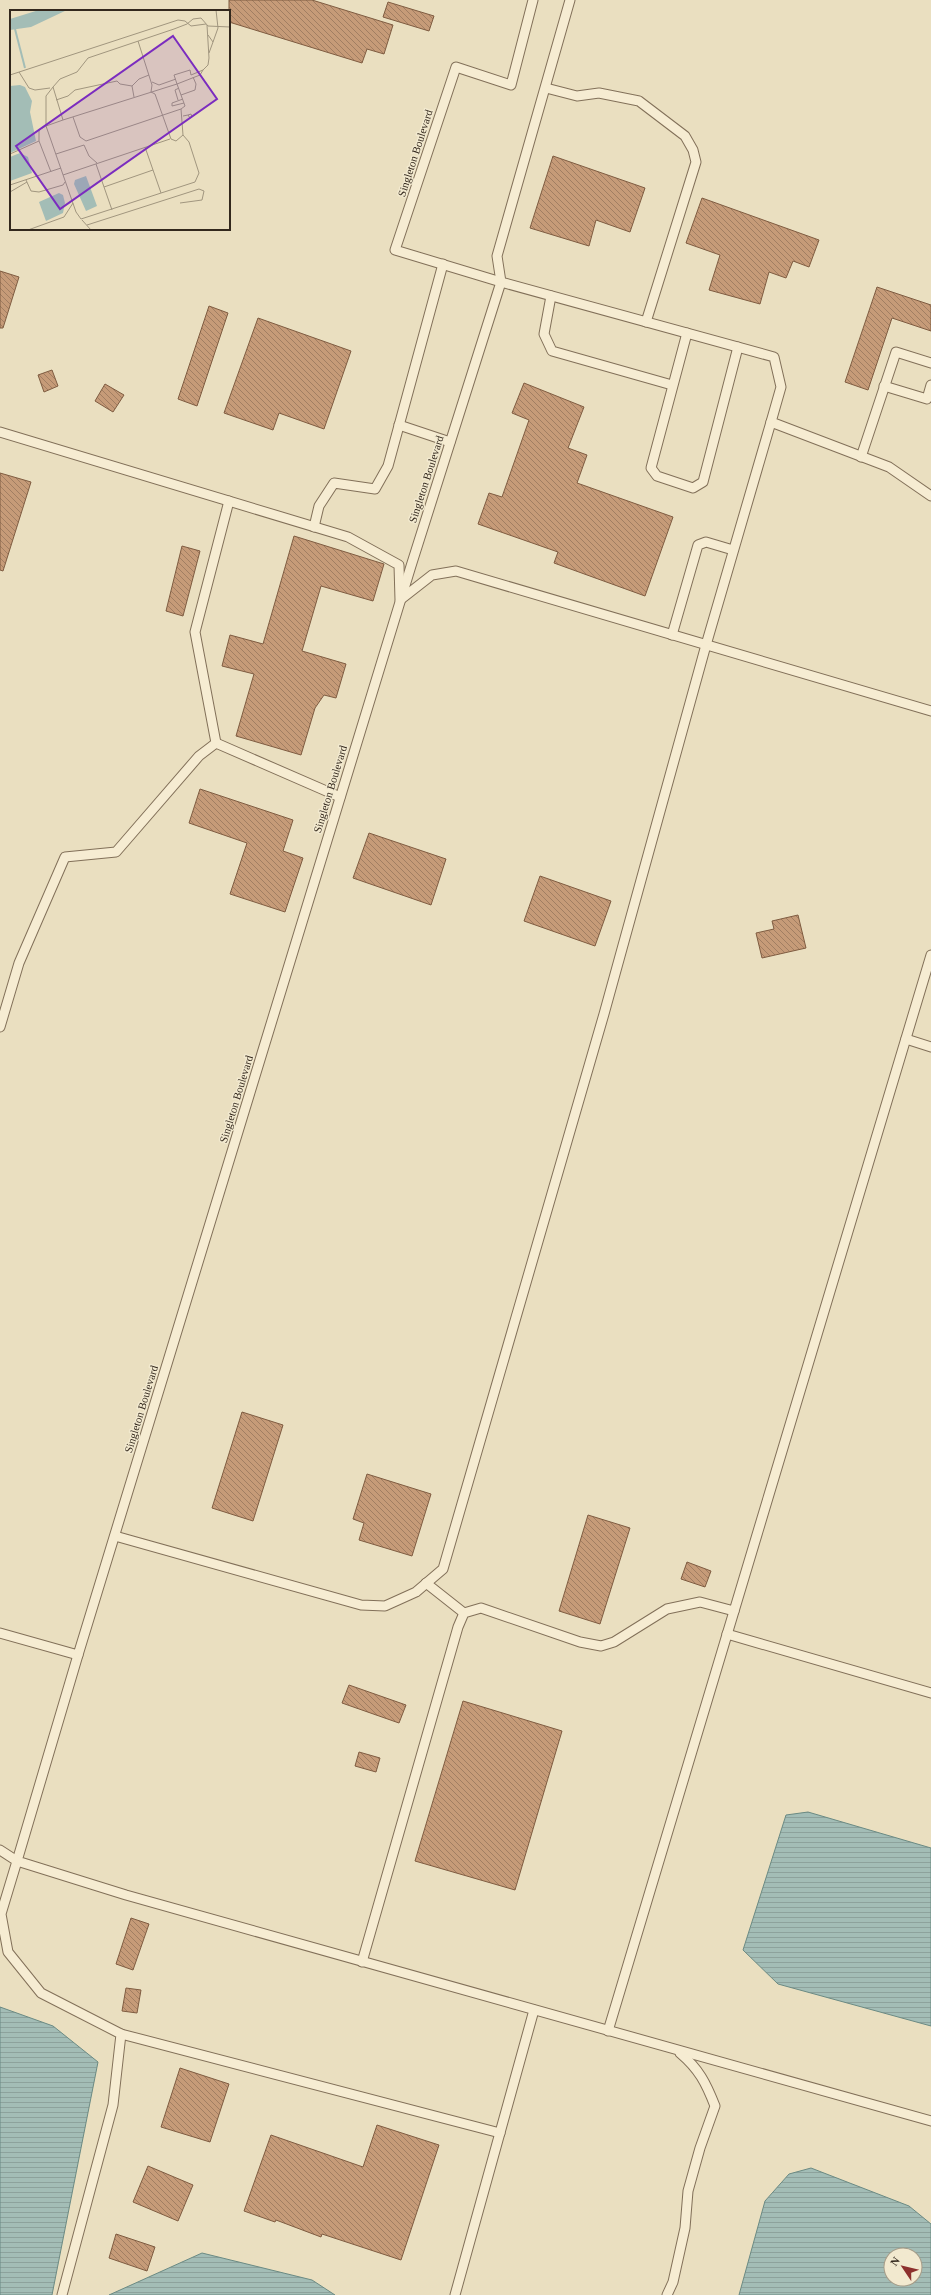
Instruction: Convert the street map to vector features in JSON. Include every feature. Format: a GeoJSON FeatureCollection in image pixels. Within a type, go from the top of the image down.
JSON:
{"type":"FeatureCollection","features":[{"type":"Feature","properties":{"kind":"lane","name":"Singleton Boulevard"},"geometry":{"type":"LineString","coordinates":[[500,2133],[120,2034],[41,1993],[8,1952],[1,1914],[78,1655],[400,600],[501,282],[395,250],[456,67],[511,84],[533,0]]}},
{"type":"Feature","properties":{"kind":"lane"},"geometry":{"type":"LineString","coordinates":[[115,1536],[361,1605],[386,1606],[416,1592],[443,1569],[604,1014],[706,644],[781,387],[774,356],[501,282],[497,256],[570,0]]}},
{"type":"Feature","properties":{"kind":"lane"},"geometry":{"type":"LineString","coordinates":[[546,88],[577,96],[599,93],[639,101],[674,125],[685,136],[693,150],[696,162],[646,322]]}},
{"type":"Feature","properties":{"kind":"lane"},"geometry":{"type":"LineString","coordinates":[[314,527],[318,506],[334,483],[375,489],[388,466],[443,264]]}},
{"type":"Feature","properties":{"kind":"lane"},"geometry":{"type":"LineString","coordinates":[[551,296],[544,334],[552,351],[672,385]]}},
{"type":"Feature","properties":{"kind":"lane"},"geometry":{"type":"LineString","coordinates":[[687,333],[651,468],[657,476],[693,488],[703,482],[738,347]]}},
{"type":"Feature","properties":{"kind":"lane"},"geometry":{"type":"LineString","coordinates":[[861,456],[896,352],[931,363]]}},
{"type":"Feature","properties":{"kind":"lane"},"geometry":{"type":"LineString","coordinates":[[884,386],[926,399],[931,385]]}},
{"type":"Feature","properties":{"kind":"lane"},"geometry":{"type":"LineString","coordinates":[[771,422],[890,467],[931,496]]}},
{"type":"Feature","properties":{"kind":"lane"},"geometry":{"type":"LineString","coordinates":[[399,425],[450,442]]}},
{"type":"Feature","properties":{"kind":"lane"},"geometry":{"type":"LineString","coordinates":[[0,432],[348,537],[399,565],[400,600]]}},
{"type":"Feature","properties":{"kind":"lane"},"geometry":{"type":"LineString","coordinates":[[216,743],[195,632],[229,502]]}},
{"type":"Feature","properties":{"kind":"lane"},"geometry":{"type":"LineString","coordinates":[[672,635],[698,545],[706,542],[733,550]]}},
{"type":"Feature","properties":{"kind":"lane"},"geometry":{"type":"LineString","coordinates":[[400,600],[432,575],[456,571],[931,711]]}},
{"type":"Feature","properties":{"kind":"lane"},"geometry":{"type":"LineString","coordinates":[[216,743],[340,797]]}},
{"type":"Feature","properties":{"kind":"lane"},"geometry":{"type":"LineString","coordinates":[[0,1027],[19,963],[65,857],[116,852],[199,756],[216,743]]}},
{"type":"Feature","properties":{"kind":"lane"},"geometry":{"type":"LineString","coordinates":[[608,2031],[931,955]]}},
{"type":"Feature","properties":{"kind":"lane"},"geometry":{"type":"LineString","coordinates":[[906,1039],[931,1046]]}},
{"type":"Feature","properties":{"kind":"lane"},"geometry":{"type":"LineString","coordinates":[[426,1583],[464,1613]]}},
{"type":"Feature","properties":{"kind":"lane"},"geometry":{"type":"LineString","coordinates":[[464,1613],[481,1608],[580,1642],[601,1646],[614,1642],[667,1609],[700,1602],[734,1611]]}},
{"type":"Feature","properties":{"kind":"lane"},"geometry":{"type":"LineString","coordinates":[[362,1962],[458,1627],[464,1613]]}},
{"type":"Feature","properties":{"kind":"lane"},"geometry":{"type":"LineString","coordinates":[[0,1633],[78,1655]]}},
{"type":"Feature","properties":{"kind":"lane"},"geometry":{"type":"LineString","coordinates":[[727,1634],[931,1693]]}},
{"type":"Feature","properties":{"kind":"lane"},"geometry":{"type":"LineString","coordinates":[[0,1850],[17,1860],[126,1896],[931,2121]]}},
{"type":"Feature","properties":{"kind":"lane"},"geometry":{"type":"LineString","coordinates":[[455,2295],[534,2010]]}},
{"type":"Feature","properties":{"kind":"lane"},"geometry":{"type":"LineString","coordinates":[[62,2295],[113,2105],[120,2034]]}},
{"type":"Feature","properties":{"kind":"lane"},"geometry":{"type":"LineString","coordinates":[[667,2295],[672,2282],[686,2228],[688,2190],[700,2148],[715,2106],[704,2079],[690,2061],[676,2050]]}},
{"type":"Feature","properties":{"kind":"water"},"geometry":{"type":"Polygon","coordinates":[[[808,1812],[931,1848],[931,2026],[778,1984],[743,1950],[786,1815],[808,1812]]]}},
{"type":"Feature","properties":{"kind":"water"},"geometry":{"type":"Polygon","coordinates":[[[0,2007],[53,2026],[98,2062],[52,2295],[0,2295],[0,2007]]]}},
{"type":"Feature","properties":{"kind":"water"},"geometry":{"type":"Polygon","coordinates":[[[811,2168],[909,2206],[931,2224],[931,2295],[739,2295],[765,2201],[789,2174],[811,2168]]]}},
{"type":"Feature","properties":{"kind":"water"},"geometry":{"type":"Polygon","coordinates":[[[202,2253],[312,2280],[335,2295],[109,2295],[202,2253]]]}},
{"type":"Feature","properties":{"kind":"building"},"geometry":{"type":"Polygon","coordinates":[[[229,0],[312,0],[393,25],[384,54],[367,49],[362,63],[230,22],[229,0]]]}},
{"type":"Feature","properties":{"kind":"building"},"geometry":{"type":"Polygon","coordinates":[[[388,2],[434,16],[429,31],[383,17],[388,2]]]}},
{"type":"Feature","properties":{"kind":"building"},"geometry":{"type":"Polygon","coordinates":[[[553,156],[645,188],[630,232],[596,220],[589,246],[530,228],[553,156]]]}},
{"type":"Feature","properties":{"kind":"building"},"geometry":{"type":"Polygon","coordinates":[[[702,198],[819,240],[809,267],[793,261],[786,278],[769,272],[760,304],[709,290],[720,255],[686,243],[702,198]]]}},
{"type":"Feature","properties":{"kind":"building"},"geometry":{"type":"Polygon","coordinates":[[[0,271],[19,277],[3,328],[0,328],[0,271]]]}},
{"type":"Feature","properties":{"kind":"building"},"geometry":{"type":"Polygon","coordinates":[[[877,287],[931,305],[931,331],[892,318],[868,390],[845,382],[877,287]]]}},
{"type":"Feature","properties":{"kind":"building"},"geometry":{"type":"Polygon","coordinates":[[[209,306],[228,313],[197,406],[178,399],[209,306]]]}},
{"type":"Feature","properties":{"kind":"building"},"geometry":{"type":"Polygon","coordinates":[[[258,318],[351,351],[324,429],[279,413],[273,430],[224,413],[258,318]]]}},
{"type":"Feature","properties":{"kind":"building"},"geometry":{"type":"Polygon","coordinates":[[[52,370],[58,386],[44,392],[38,375],[52,370]]]}},
{"type":"Feature","properties":{"kind":"building"},"geometry":{"type":"Polygon","coordinates":[[[524,383],[584,407],[568,448],[587,455],[577,483],[673,517],[645,596],[554,563],[558,552],[478,524],[489,493],[502,497],[529,420],[512,413],[524,383]]]}},
{"type":"Feature","properties":{"kind":"building"},"geometry":{"type":"Polygon","coordinates":[[[105,384],[124,395],[113,412],[95,401],[105,384]]]}},
{"type":"Feature","properties":{"kind":"building"},"geometry":{"type":"Polygon","coordinates":[[[0,473],[31,482],[3,571],[0,570],[0,473]]]}},
{"type":"Feature","properties":{"kind":"building"},"geometry":{"type":"Polygon","coordinates":[[[294,536],[384,564],[373,601],[321,586],[302,651],[346,664],[336,698],[324,695],[315,708],[301,755],[236,736],[254,674],[222,666],[230,635],[263,644],[294,536]]]}},
{"type":"Feature","properties":{"kind":"building"},"geometry":{"type":"Polygon","coordinates":[[[182,546],[200,551],[183,616],[166,611],[182,546]]]}},
{"type":"Feature","properties":{"kind":"building"},"geometry":{"type":"Polygon","coordinates":[[[200,789],[293,820],[283,851],[303,858],[285,912],[230,894],[247,843],[189,823],[200,789]]]}},
{"type":"Feature","properties":{"kind":"building"},"geometry":{"type":"Polygon","coordinates":[[[369,833],[446,859],[431,905],[353,878],[369,833]]]}},
{"type":"Feature","properties":{"kind":"building"},"geometry":{"type":"Polygon","coordinates":[[[540,876],[611,901],[595,946],[524,921],[540,876]]]}},
{"type":"Feature","properties":{"kind":"building"},"geometry":{"type":"Polygon","coordinates":[[[798,915],[806,948],[762,958],[756,933],[774,929],[772,921],[798,915]]]}},
{"type":"Feature","properties":{"kind":"building"},"geometry":{"type":"Polygon","coordinates":[[[242,1412],[283,1425],[253,1521],[212,1508],[242,1412]]]}},
{"type":"Feature","properties":{"kind":"building"},"geometry":{"type":"Polygon","coordinates":[[[367,1474],[431,1494],[412,1556],[359,1540],[364,1523],[353,1519],[367,1474]]]}},
{"type":"Feature","properties":{"kind":"building"},"geometry":{"type":"Polygon","coordinates":[[[588,1515],[630,1528],[600,1624],[559,1611],[588,1515]]]}},
{"type":"Feature","properties":{"kind":"building"},"geometry":{"type":"Polygon","coordinates":[[[687,1562],[711,1571],[705,1587],[681,1579],[687,1562]]]}},
{"type":"Feature","properties":{"kind":"building"},"geometry":{"type":"Polygon","coordinates":[[[349,1685],[406,1705],[399,1723],[342,1703],[349,1685]]]}},
{"type":"Feature","properties":{"kind":"building"},"geometry":{"type":"Polygon","coordinates":[[[463,1701],[562,1731],[515,1890],[415,1861],[463,1701]]]}},
{"type":"Feature","properties":{"kind":"building"},"geometry":{"type":"Polygon","coordinates":[[[359,1752],[380,1758],[376,1772],[355,1766],[359,1752]]]}},
{"type":"Feature","properties":{"kind":"building"},"geometry":{"type":"Polygon","coordinates":[[[131,1918],[149,1924],[133,1970],[116,1964],[131,1918]]]}},
{"type":"Feature","properties":{"kind":"building"},"geometry":{"type":"Polygon","coordinates":[[[126,1988],[141,1990],[137,2013],[122,2011],[126,1988]]]}},
{"type":"Feature","properties":{"kind":"building"},"geometry":{"type":"Polygon","coordinates":[[[180,2068],[229,2084],[210,2142],[161,2127],[180,2068]]]}},
{"type":"Feature","properties":{"kind":"building"},"geometry":{"type":"Polygon","coordinates":[[[377,2125],[439,2145],[401,2260],[322,2234],[321,2237],[276,2220],[275,2222],[244,2211],[271,2135],[363,2167],[377,2125]]]}},
{"type":"Feature","properties":{"kind":"building"},"geometry":{"type":"Polygon","coordinates":[[[148,2166],[193,2185],[178,2221],[133,2202],[148,2166]]]}},
{"type":"Feature","properties":{"kind":"building"},"geometry":{"type":"Polygon","coordinates":[[[116,2234],[155,2247],[147,2271],[109,2258],[116,2234]]]}}]}
